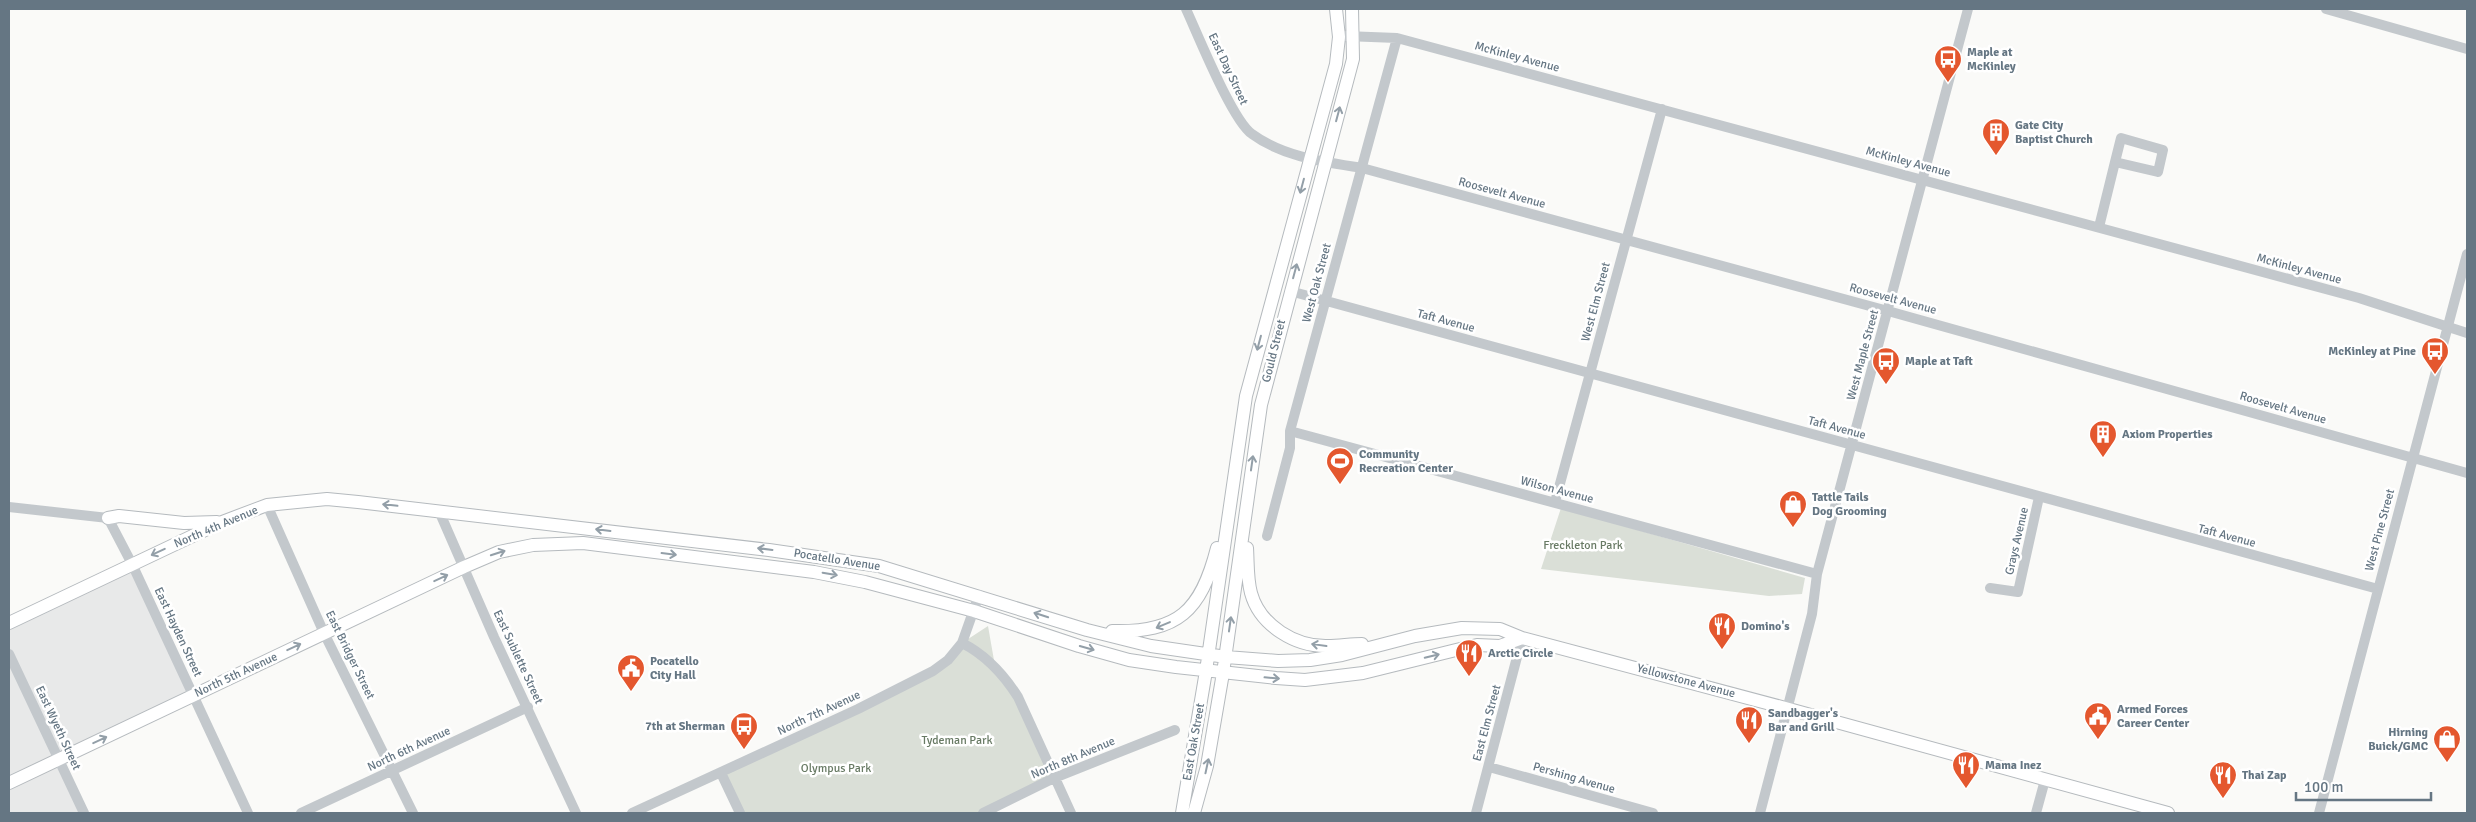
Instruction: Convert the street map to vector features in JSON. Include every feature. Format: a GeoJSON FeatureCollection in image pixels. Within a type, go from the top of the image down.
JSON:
{"type":"FeatureCollection","features":[{"type":"Feature","properties":{"kind":"main road","name":"Gould Street"},"geometry":{"type":"LineString","coordinates":[[1206,671],[1251,375],[1336,64],[1339,37],[1336,9]]}},
{"type":"Feature","properties":{"kind":"main road","name":"Gould Street"},"geometry":{"type":"LineString","coordinates":[[1223,673],[1261,405],[1352,59],[1354,36],[1352,9]]}},
{"type":"Feature","properties":{"kind":"main road"},"geometry":{"type":"LineString","coordinates":[[1248,486],[1248,573],[1254,600],[1264,618],[1292,638],[1315,645],[1385,644]]}},
{"type":"Feature","properties":{"kind":"main road","name":"North 4th Avenue"},"geometry":{"type":"LineString","coordinates":[[9,623],[222,522],[267,505],[327,499],[439,511]]}},
{"type":"Feature","properties":{"kind":"main road","name":"Pocatello Avenue"},"geometry":{"type":"LineString","coordinates":[[439,511],[853,561],[895,569],[1087,630],[1151,646],[1226,657]]}},
{"type":"Feature","properties":{"kind":"main road"},"geometry":{"type":"LineString","coordinates":[[1087,630],[1143,631],[1154,629],[1180,616],[1194,603],[1203,588],[1229,512]]}},
{"type":"Feature","properties":{"kind":"main road"},"geometry":{"type":"LineString","coordinates":[[108,518],[119,516],[184,523],[222,522]]}},
{"type":"Feature","properties":{"kind":"main road","name":"Pocatello Avenue"},"geometry":{"type":"LineString","coordinates":[[464,567],[499,552],[533,545],[582,543],[832,575],[974,611],[1079,646],[1129,660],[1223,673]]}},
{"type":"Feature","properties":{"kind":"main road","name":"North 5th Avenue"},"geometry":{"type":"LineString","coordinates":[[9,783],[464,567]]}},
{"type":"Feature","properties":{"kind":"main road","name":"Yellowstone Avenue"},"geometry":{"type":"LineString","coordinates":[[1226,657],[1310,660],[1462,628],[1500,628],[1522,638],[2168,813]]}},
{"type":"Feature","properties":{"kind":"main road"},"geometry":{"type":"LineString","coordinates":[[1223,673],[1276,678],[1336,678],[1470,647],[1500,646],[1522,638]]}},
{"type":"Feature","properties":{"kind":"main road","name":"East Oak Street"},"geometry":{"type":"LineString","coordinates":[[1182,813],[1206,671]]}},
{"type":"Feature","properties":{"kind":"main road","name":"East Oak Street"},"geometry":{"type":"LineString","coordinates":[[1194,813],[1207,766],[1223,673]]}},
{"type":"Feature","properties":{"kind":"street","name":"East Day Street"},"geometry":{"type":"LineString","coordinates":[[1186,9],[1236,116],[1251,134],[1282,150],[1310,158]]}},
{"type":"Feature","properties":{"kind":"street","name":"West Maple Street"},"geometry":{"type":"LineString","coordinates":[[1760,813],[1789,709],[1812,614],[1817,574],[1968,9]]}},
{"type":"Feature","properties":{"kind":"street"},"geometry":{"type":"LineString","coordinates":[[2326,9],[2467,49]]}},
{"type":"Feature","properties":{"kind":"street","name":"McKinley Avenue"},"geometry":{"type":"LineString","coordinates":[[1339,37],[1397,38],[1662,108],[2359,298],[2467,333]]}},
{"type":"Feature","properties":{"kind":"street","name":"West Oak Street"},"geometry":{"type":"LineString","coordinates":[[1266,536],[1290,448],[1290,431],[1397,38]]}},
{"type":"Feature","properties":{"kind":"street","name":"West Elm Street"},"geometry":{"type":"LineString","coordinates":[[1555,502],[1662,108]]}},
{"type":"Feature","properties":{"kind":"street"},"geometry":{"type":"LineString","coordinates":[[2099,227],[2114,162],[2121,138],[2164,150],[2158,172],[2114,162]]}},
{"type":"Feature","properties":{"kind":"street","name":"Roosevelt Avenue"},"geometry":{"type":"LineString","coordinates":[[1310,158],[1362,168],[1626,239],[2467,473]]}},
{"type":"Feature","properties":{"kind":"street","name":"West Pine Street"},"geometry":{"type":"LineString","coordinates":[[2319,813],[2467,254]]}},
{"type":"Feature","properties":{"kind":"street","name":"Taft Avenue"},"geometry":{"type":"LineString","coordinates":[[1290,291],[2039,498],[2378,589]]}},
{"type":"Feature","properties":{"kind":"street","name":"Wilson Avenue"},"geometry":{"type":"LineString","coordinates":[[1290,431],[1817,574]]}},
{"type":"Feature","properties":{"kind":"street","name":"Grays Avenue"},"geometry":{"type":"LineString","coordinates":[[1990,588],[2018,592],[2039,498]]}},
{"type":"Feature","properties":{"kind":"street","name":"East Bridger Street"},"geometry":{"type":"LineString","coordinates":[[267,505],[324,633],[394,770],[413,813]]}},
{"type":"Feature","properties":{"kind":"street"},"geometry":{"type":"LineString","coordinates":[[9,507],[108,518]]}},
{"type":"Feature","properties":{"kind":"street","name":"East Sublette Street"},"geometry":{"type":"LineString","coordinates":[[439,511],[494,637],[576,813]]}},
{"type":"Feature","properties":{"kind":"street","name":"East Hayden Street"},"geometry":{"type":"LineString","coordinates":[[108,518],[132,564],[248,813]]}},
{"type":"Feature","properties":{"kind":"street","name":"North 7th Avenue"},"geometry":{"type":"LineString","coordinates":[[632,813],[721,773],[933,671],[948,660],[962,643],[979,596]]}},
{"type":"Feature","properties":{"kind":"street","name":"East Elm Street"},"geometry":{"type":"LineString","coordinates":[[1476,813],[1522,638]]}},
{"type":"Feature","properties":{"kind":"street"},"geometry":{"type":"LineString","coordinates":[[962,643],[995,666],[1007,679],[1018,697],[1071,813]]}},
{"type":"Feature","properties":{"kind":"street","name":"East Wyeth Street"},"geometry":{"type":"LineString","coordinates":[[9,654],[84,813]]}},
{"type":"Feature","properties":{"kind":"street","name":"North 6th Avenue"},"geometry":{"type":"LineString","coordinates":[[301,813],[528,707]]}},
{"type":"Feature","properties":{"kind":"street","name":"North 8th Avenue"},"geometry":{"type":"LineString","coordinates":[[983,813],[1054,778],[1175,730]]}},
{"type":"Feature","properties":{"kind":"street","name":"Pershing Avenue"},"geometry":{"type":"LineString","coordinates":[[1489,767],[1653,813]]}},
{"type":"Feature","properties":{"kind":"street"},"geometry":{"type":"LineString","coordinates":[[721,773],[740,813]]}},
{"type":"Feature","properties":{"kind":"street"},"geometry":{"type":"LineString","coordinates":[[2036,813],[2045,780]]}},
{"type":"Feature","properties":{"kind":"shaded area"},"geometry":{"type":"Polygon","coordinates":[[[132,564],[194,695],[59,759],[84,813],[9,813],[9,623],[132,564]]]}},
{"type":"Feature","properties":{"kind":"green space","name":"Freckleton Park"},"geometry":{"type":"Polygon","coordinates":[[[1561,508],[1805,578],[1802,594],[1769,596],[1541,569],[1561,508]]]}},
{"type":"Feature","properties":{"kind":"green space","name":"Tydeman Park"},"geometry":{"type":"Polygon","coordinates":[[[988,626],[995,666],[1007,679],[1054,778],[983,813],[740,813],[721,773],[933,671],[962,643],[988,626]]]}},
{"type":"Feature","properties":{"kind":"place","name":"Maple at McKinley"},"geometry":{"type":"Point","coordinates":[1948,83]}},
{"type":"Feature","properties":{"kind":"place","name":"Gate City Baptist Church"},"geometry":{"type":"Point","coordinates":[1996,156]}},
{"type":"Feature","properties":{"kind":"place","name":"McKinley at Pine"},"geometry":{"type":"Point","coordinates":[2435,375]}},
{"type":"Feature","properties":{"kind":"place","name":"Maple at Taft"},"geometry":{"type":"Point","coordinates":[1886,385]}},
{"type":"Feature","properties":{"kind":"place","name":"Axiom Properties"},"geometry":{"type":"Point","coordinates":[2103,458]}},
{"type":"Feature","properties":{"kind":"place","name":"Community Recreation Center"},"geometry":{"type":"Point","coordinates":[1340,485]}},
{"type":"Feature","properties":{"kind":"place","name":"Tattle Tails Dog Grooming"},"geometry":{"type":"Point","coordinates":[1793,528]}},
{"type":"Feature","properties":{"kind":"place","name":"Domino's"},"geometry":{"type":"Point","coordinates":[1722,650]}},
{"type":"Feature","properties":{"kind":"place","name":"Arctic Circle"},"geometry":{"type":"Point","coordinates":[1469,677]}},
{"type":"Feature","properties":{"kind":"place","name":"Pocatello City Hall"},"geometry":{"type":"Point","coordinates":[631,692]}},
{"type":"Feature","properties":{"kind":"place","name":"Armed Forces Career Center"},"geometry":{"type":"Point","coordinates":[2098,740]}},
{"type":"Feature","properties":{"kind":"place","name":"Sandbagger's Bar and Grill"},"geometry":{"type":"Point","coordinates":[1749,744]}},
{"type":"Feature","properties":{"kind":"place","name":"7th at Sherman"},"geometry":{"type":"Point","coordinates":[744,750]}},
{"type":"Feature","properties":{"kind":"place","name":"Hirning Buick/GMC"},"geometry":{"type":"Point","coordinates":[2447,763]}},
{"type":"Feature","properties":{"kind":"place","name":"Mama Inez"},"geometry":{"type":"Point","coordinates":[1966,789]}},
{"type":"Feature","properties":{"kind":"place","name":"Thai Zap"},"geometry":{"type":"Point","coordinates":[2223,799]}},
{"type":"Feature","properties":{"kind":"park label","name":"Olympus Park"},"geometry":{"type":"Point","coordinates":[836,768]}}]}
